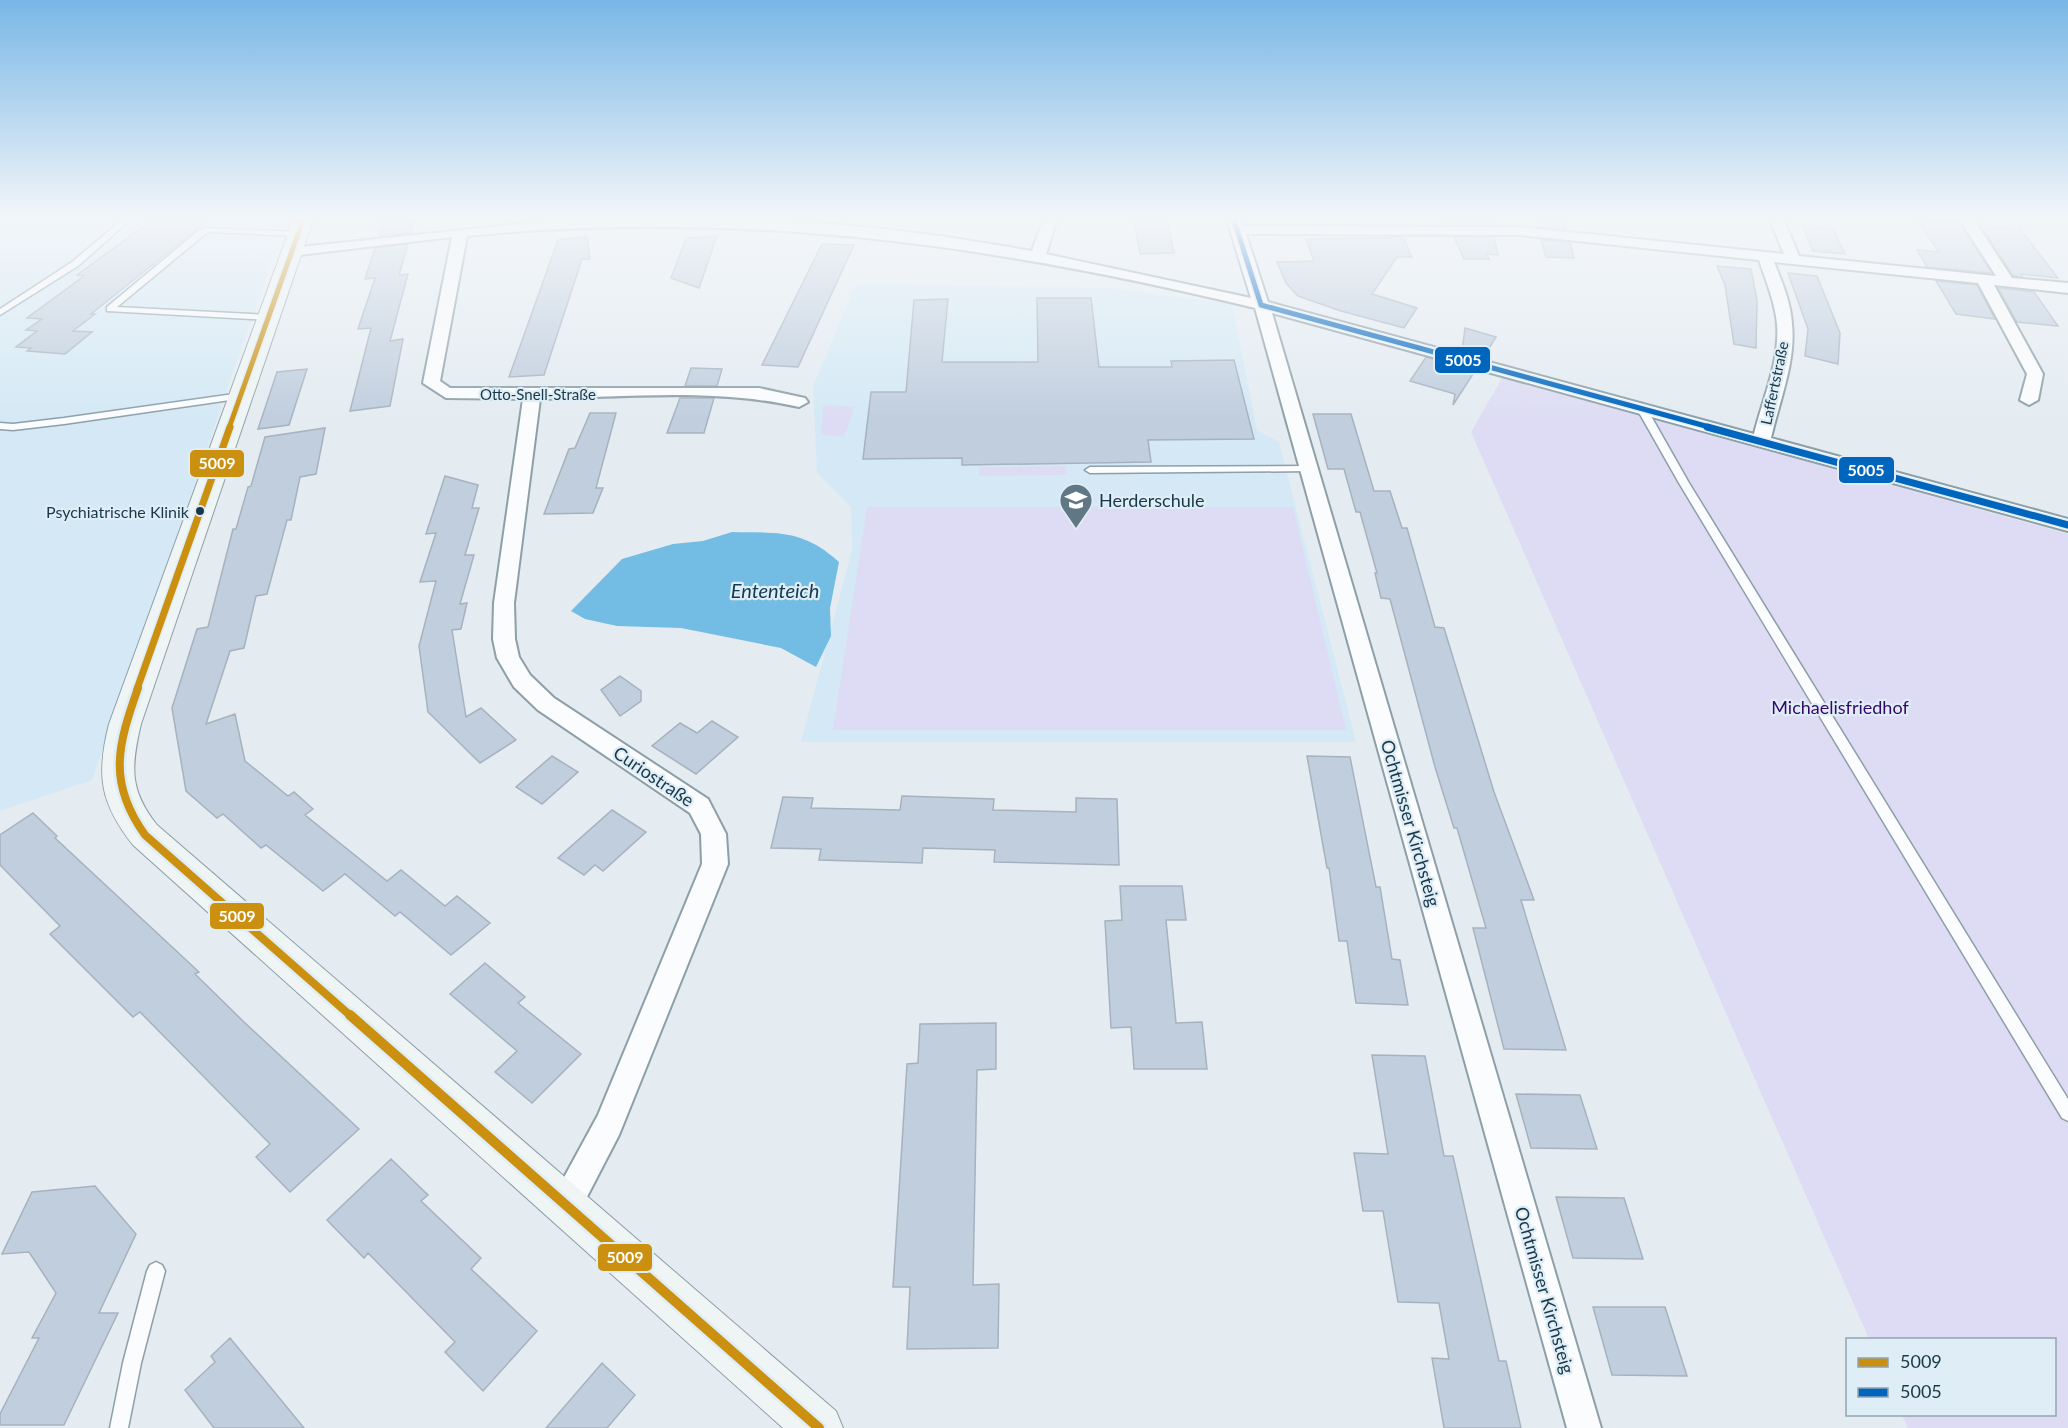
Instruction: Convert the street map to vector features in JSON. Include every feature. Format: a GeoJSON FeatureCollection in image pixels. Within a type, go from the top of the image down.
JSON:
{"type":"FeatureCollection","features":[{"type":"Feature","properties":{"kind":"street"},"geometry":{"type":"LineString","coordinates":[[279,287],[125,724],[116,764],[117,791],[145,835],[819,1428]]}},
{"type":"Feature","properties":{"kind":"street","name":"Otto-Snell-Straße"},"geometry":{"type":"LineString","coordinates":[[450,287],[431,382],[446,393],[532,396],[698,391],[759,393],[799,402]]}},
{"type":"Feature","properties":{"kind":"street"},"geometry":{"type":"LineString","coordinates":[[1179,287],[1261,305],[2068,525]]}},
{"type":"Feature","properties":{"kind":"street","name":"Ochtmisser Kirchsteig"},"geometry":{"type":"LineString","coordinates":[[1255,287],[1272,338],[1584,1428]]}},
{"type":"Feature","properties":{"kind":"street","name":"Laffertstraße"},"geometry":{"type":"LineString","coordinates":[[1761,441],[1782,355],[1785,331],[1775,287]]}},
{"type":"Feature","properties":{"kind":"street"},"geometry":{"type":"LineString","coordinates":[[1987,287],[2035,374],[2029,400]]}},
{"type":"Feature","properties":{"kind":"street"},"geometry":{"type":"LineString","coordinates":[[1272,338],[1277,329],[1286,324],[1316,320]]}},
{"type":"Feature","properties":{"kind":"street","name":"Curiostraße"},"geometry":{"type":"LineString","coordinates":[[532,396],[504,603],[504,639],[508,658],[522,681],[546,704],[699,806],[710,820],[716,838],[715,864],[609,1125],[566,1205]]}},
{"type":"Feature","properties":{"kind":"lane"},"geometry":{"type":"LineString","coordinates":[[0,313],[40,287]]}},
{"type":"Feature","properties":{"kind":"lane"},"geometry":{"type":"LineString","coordinates":[[137,287],[110,309],[268,318]]}},
{"type":"Feature","properties":{"kind":"lane"},"geometry":{"type":"LineString","coordinates":[[0,426],[13,427],[64,421],[241,396]]}},
{"type":"Feature","properties":{"kind":"lane"},"geometry":{"type":"LineString","coordinates":[[1642,409],[1672,463],[2068,1113]]}},
{"type":"Feature","properties":{"kind":"lane"},"geometry":{"type":"LineString","coordinates":[[1090,470],[1309,469]]}},
{"type":"Feature","properties":{"kind":"lane"},"geometry":{"type":"LineString","coordinates":[[119,1428],[132,1363],[156,1271]]}},
{"type":"Feature","properties":{"kind":"shaded area"},"geometry":{"type":"Polygon","coordinates":[[[0,287],[263,287],[92,780],[0,811],[0,287]]]}},
{"type":"Feature","properties":{"kind":"shaded area","name":"Herderschule"},"geometry":{"type":"Polygon","coordinates":[[[855,287],[1107,288],[1232,304],[1257,430],[1279,442],[1356,742],[801,742],[852,550],[851,507],[817,473],[813,386],[855,287]]]}},
{"type":"Feature","properties":{"kind":"green space","name":"Michaelisfriedhof"},"geometry":{"type":"Polygon","coordinates":[[[1502,378],[2068,534],[2068,1428],[1908,1428],[1902,1416],[2056,1416],[2056,1338],[1869,1338],[1471,432],[1502,378]]]}},
{"type":"Feature","properties":{"kind":"green space"},"geometry":{"type":"Polygon","coordinates":[[[823,405],[855,407],[844,436],[821,435],[823,405]]]}},
{"type":"Feature","properties":{"kind":"green space"},"geometry":{"type":"Polygon","coordinates":[[[1066,466],[1067,475],[979,476],[979,467],[1066,466]]]}},
{"type":"Feature","properties":{"kind":"green space"},"geometry":{"type":"Polygon","coordinates":[[[867,507],[1293,507],[1346,730],[833,730],[867,507]]]}},
{"type":"Feature","properties":{"kind":"water","name":"Ententeich"},"geometry":{"type":"Polygon","coordinates":[[[732,532],[777,533],[801,538],[826,551],[839,562],[830,608],[831,636],[816,667],[781,648],[681,628],[617,626],[585,619],[571,611],[622,559],[673,544],[703,541],[732,532]]]}},
{"type":"Feature","properties":{"kind":"building"},"geometry":{"type":"Polygon","coordinates":[[[70,287],[125,287],[73,331],[92,332],[65,354],[27,351],[31,348],[16,347],[37,331],[26,330],[42,319],[27,318],[70,287]]]}},
{"type":"Feature","properties":{"kind":"building"},"geometry":{"type":"Polygon","coordinates":[[[372,287],[405,287],[390,341],[403,339],[390,406],[350,411],[371,328],[358,329],[372,287]]]}},
{"type":"Feature","properties":{"kind":"building"},"geometry":{"type":"Polygon","coordinates":[[[541,287],[573,287],[544,375],[509,377],[541,287]]]}},
{"type":"Feature","properties":{"kind":"building"},"geometry":{"type":"Polygon","coordinates":[[[801,287],[835,287],[798,367],[762,365],[801,287]]]}},
{"type":"Feature","properties":{"kind":"building"},"geometry":{"type":"Polygon","coordinates":[[[1289,287],[1377,287],[1372,294],[1417,308],[1404,328],[1341,311],[1298,296],[1289,287]]]}},
{"type":"Feature","properties":{"kind":"building"},"geometry":{"type":"Polygon","coordinates":[[[1725,287],[1754,287],[1757,300],[1756,348],[1734,344],[1725,287]]]}},
{"type":"Feature","properties":{"kind":"building"},"geometry":{"type":"Polygon","coordinates":[[[1793,287],[1821,287],[1840,333],[1838,364],[1805,356],[1808,329],[1793,287]]]}},
{"type":"Feature","properties":{"kind":"building"},"geometry":{"type":"Polygon","coordinates":[[[1939,287],[1978,287],[1995,319],[1956,314],[1939,287]]]}},
{"type":"Feature","properties":{"kind":"building"},"geometry":{"type":"Polygon","coordinates":[[[1998,288],[2034,292],[2058,326],[2017,322],[1998,288]]]}},
{"type":"Feature","properties":{"kind":"building"},"geometry":{"type":"Polygon","coordinates":[[[1037,298],[1091,298],[1099,367],[1172,367],[1171,361],[1234,360],[1254,439],[1148,440],[1151,462],[962,465],[962,458],[863,459],[871,392],[906,392],[914,300],[948,299],[942,362],[1038,362],[1037,298]]]}},
{"type":"Feature","properties":{"kind":"building"},"geometry":{"type":"Polygon","coordinates":[[[1465,328],[1496,337],[1483,358],[1462,352],[1465,328]]]}},
{"type":"Feature","properties":{"kind":"building"},"geometry":{"type":"Polygon","coordinates":[[[1426,357],[1475,371],[1453,405],[1455,394],[1410,381],[1426,357]]]}},
{"type":"Feature","properties":{"kind":"building"},"geometry":{"type":"Polygon","coordinates":[[[691,368],[722,369],[717,386],[685,386],[691,368]]]}},
{"type":"Feature","properties":{"kind":"building"},"geometry":{"type":"Polygon","coordinates":[[[307,369],[289,425],[258,429],[277,372],[307,369]]]}},
{"type":"Feature","properties":{"kind":"building"},"geometry":{"type":"Polygon","coordinates":[[[680,398],[714,398],[704,433],[667,433],[680,398]]]}},
{"type":"Feature","properties":{"kind":"building"},"geometry":{"type":"Polygon","coordinates":[[[590,413],[616,413],[596,488],[603,488],[593,513],[544,514],[569,449],[575,448],[590,413]]]}},
{"type":"Feature","properties":{"kind":"building"},"geometry":{"type":"Polygon","coordinates":[[[1313,414],[1351,414],[1374,491],[1390,491],[1402,528],[1407,528],[1435,627],[1444,628],[1494,792],[1534,900],[1521,900],[1566,1050],[1504,1049],[1473,928],[1486,928],[1457,828],[1454,828],[1435,767],[1390,599],[1381,598],[1375,573],[1377,573],[1360,512],[1356,512],[1344,469],[1328,469],[1313,414]]]}},
{"type":"Feature","properties":{"kind":"building"},"geometry":{"type":"Polygon","coordinates":[[[325,428],[316,474],[300,477],[291,520],[287,520],[267,594],[256,596],[244,648],[230,651],[206,724],[235,714],[245,761],[288,796],[294,792],[313,809],[305,815],[387,881],[401,870],[445,906],[457,896],[490,923],[451,955],[400,912],[395,916],[345,874],[323,891],[266,845],[261,848],[223,814],[217,818],[186,791],[172,708],[197,629],[208,627],[233,529],[236,529],[248,487],[251,486],[265,437],[325,428]]]}},
{"type":"Feature","properties":{"kind":"building"},"geometry":{"type":"Polygon","coordinates":[[[445,476],[478,485],[472,508],[479,508],[465,555],[474,555],[460,604],[467,603],[461,629],[452,630],[466,717],[481,708],[516,740],[480,763],[428,712],[419,646],[436,581],[420,582],[436,533],[426,534],[445,476]]]}},
{"type":"Feature","properties":{"kind":"building"},"geometry":{"type":"Polygon","coordinates":[[[620,676],[641,691],[641,701],[620,716],[601,690],[620,676]]]}},
{"type":"Feature","properties":{"kind":"building"},"geometry":{"type":"Polygon","coordinates":[[[712,721],[738,737],[696,774],[652,746],[680,723],[697,733],[712,721]]]}},
{"type":"Feature","properties":{"kind":"building"},"geometry":{"type":"Polygon","coordinates":[[[552,756],[578,772],[542,804],[516,787],[552,756]]]}},
{"type":"Feature","properties":{"kind":"building"},"geometry":{"type":"Polygon","coordinates":[[[1307,756],[1350,757],[1376,887],[1380,887],[1392,959],[1400,960],[1408,1005],[1356,1003],[1347,941],[1339,941],[1329,868],[1327,868],[1307,756]]]}},
{"type":"Feature","properties":{"kind":"building"},"geometry":{"type":"Polygon","coordinates":[[[902,796],[994,799],[993,810],[1076,812],[1076,798],[1117,799],[1119,865],[994,862],[995,850],[923,848],[922,863],[819,860],[821,849],[771,848],[783,797],[813,798],[811,808],[900,810],[902,796]]]}},
{"type":"Feature","properties":{"kind":"building"},"geometry":{"type":"Polygon","coordinates":[[[612,810],[646,832],[603,871],[595,865],[584,875],[558,858],[612,810]]]}},
{"type":"Feature","properties":{"kind":"building"},"geometry":{"type":"Polygon","coordinates":[[[33,813],[57,836],[55,838],[199,972],[195,974],[244,1022],[359,1129],[290,1192],[256,1157],[270,1144],[140,1012],[133,1017],[50,934],[60,926],[0,865],[0,835],[33,813]]]}},
{"type":"Feature","properties":{"kind":"building"},"geometry":{"type":"Polygon","coordinates":[[[1120,886],[1182,886],[1186,920],[1166,920],[1176,1023],[1202,1022],[1207,1069],[1134,1069],[1131,1027],[1111,1028],[1105,921],[1122,920],[1120,886]]]}},
{"type":"Feature","properties":{"kind":"building"},"geometry":{"type":"Polygon","coordinates":[[[485,963],[525,997],[518,1003],[581,1054],[532,1103],[495,1072],[517,1051],[450,994],[485,963]]]}},
{"type":"Feature","properties":{"kind":"building"},"geometry":{"type":"Polygon","coordinates":[[[996,1023],[996,1069],[977,1070],[973,1285],[999,1284],[998,1348],[907,1349],[910,1287],[893,1287],[907,1064],[918,1063],[920,1024],[996,1023]]]}},
{"type":"Feature","properties":{"kind":"building"},"geometry":{"type":"Polygon","coordinates":[[[1372,1055],[1425,1056],[1444,1156],[1453,1156],[1499,1361],[1506,1361],[1521,1428],[1444,1428],[1432,1358],[1449,1359],[1439,1303],[1398,1302],[1383,1211],[1363,1211],[1354,1153],[1388,1154],[1372,1055]]]}},
{"type":"Feature","properties":{"kind":"building"},"geometry":{"type":"Polygon","coordinates":[[[1516,1094],[1580,1095],[1597,1149],[1531,1148],[1516,1094]]]}},
{"type":"Feature","properties":{"kind":"building"},"geometry":{"type":"Polygon","coordinates":[[[391,1159],[428,1195],[421,1201],[481,1258],[471,1269],[537,1331],[483,1391],[445,1352],[455,1342],[368,1253],[364,1258],[327,1220],[391,1159]]]}},
{"type":"Feature","properties":{"kind":"building"},"geometry":{"type":"Polygon","coordinates":[[[95,1186],[136,1234],[99,1313],[118,1313],[64,1425],[0,1425],[0,1414],[39,1338],[32,1338],[56,1293],[29,1252],[2,1254],[32,1192],[95,1186]]]}},
{"type":"Feature","properties":{"kind":"building"},"geometry":{"type":"Polygon","coordinates":[[[1556,1197],[1624,1198],[1643,1259],[1573,1258],[1556,1197]]]}},
{"type":"Feature","properties":{"kind":"building"},"geometry":{"type":"Polygon","coordinates":[[[1593,1307],[1665,1307],[1687,1376],[1612,1375],[1593,1307]]]}},
{"type":"Feature","properties":{"kind":"building"},"geometry":{"type":"Polygon","coordinates":[[[230,1338],[304,1428],[214,1428],[185,1390],[215,1362],[211,1356],[230,1338]]]}},
{"type":"Feature","properties":{"kind":"building"},"geometry":{"type":"Polygon","coordinates":[[[602,1363],[635,1395],[607,1428],[546,1428],[602,1363]]]}},
{"type":"Feature","properties":{"kind":"transit line","name":"5009"},"geometry":{"type":"LineString","coordinates":[[279,287],[125,724],[118,769],[119,783],[127,808],[145,835],[819,1428]]}},
{"type":"Feature","properties":{"kind":"transit line","name":"5005"},"geometry":{"type":"LineString","coordinates":[[1255,287],[1261,305]]}},
{"type":"Feature","properties":{"kind":"transit line","name":"5005"},"geometry":{"type":"LineString","coordinates":[[1261,305],[2068,525]]}},
{"type":"Feature","properties":{"kind":"place","name":"Psychiatrische Klinik"},"geometry":{"type":"Point","coordinates":[200,511]}},
{"type":"Feature","properties":{"kind":"place","name":"Herderschule"},"geometry":{"type":"Point","coordinates":[1076,529]}}]}
